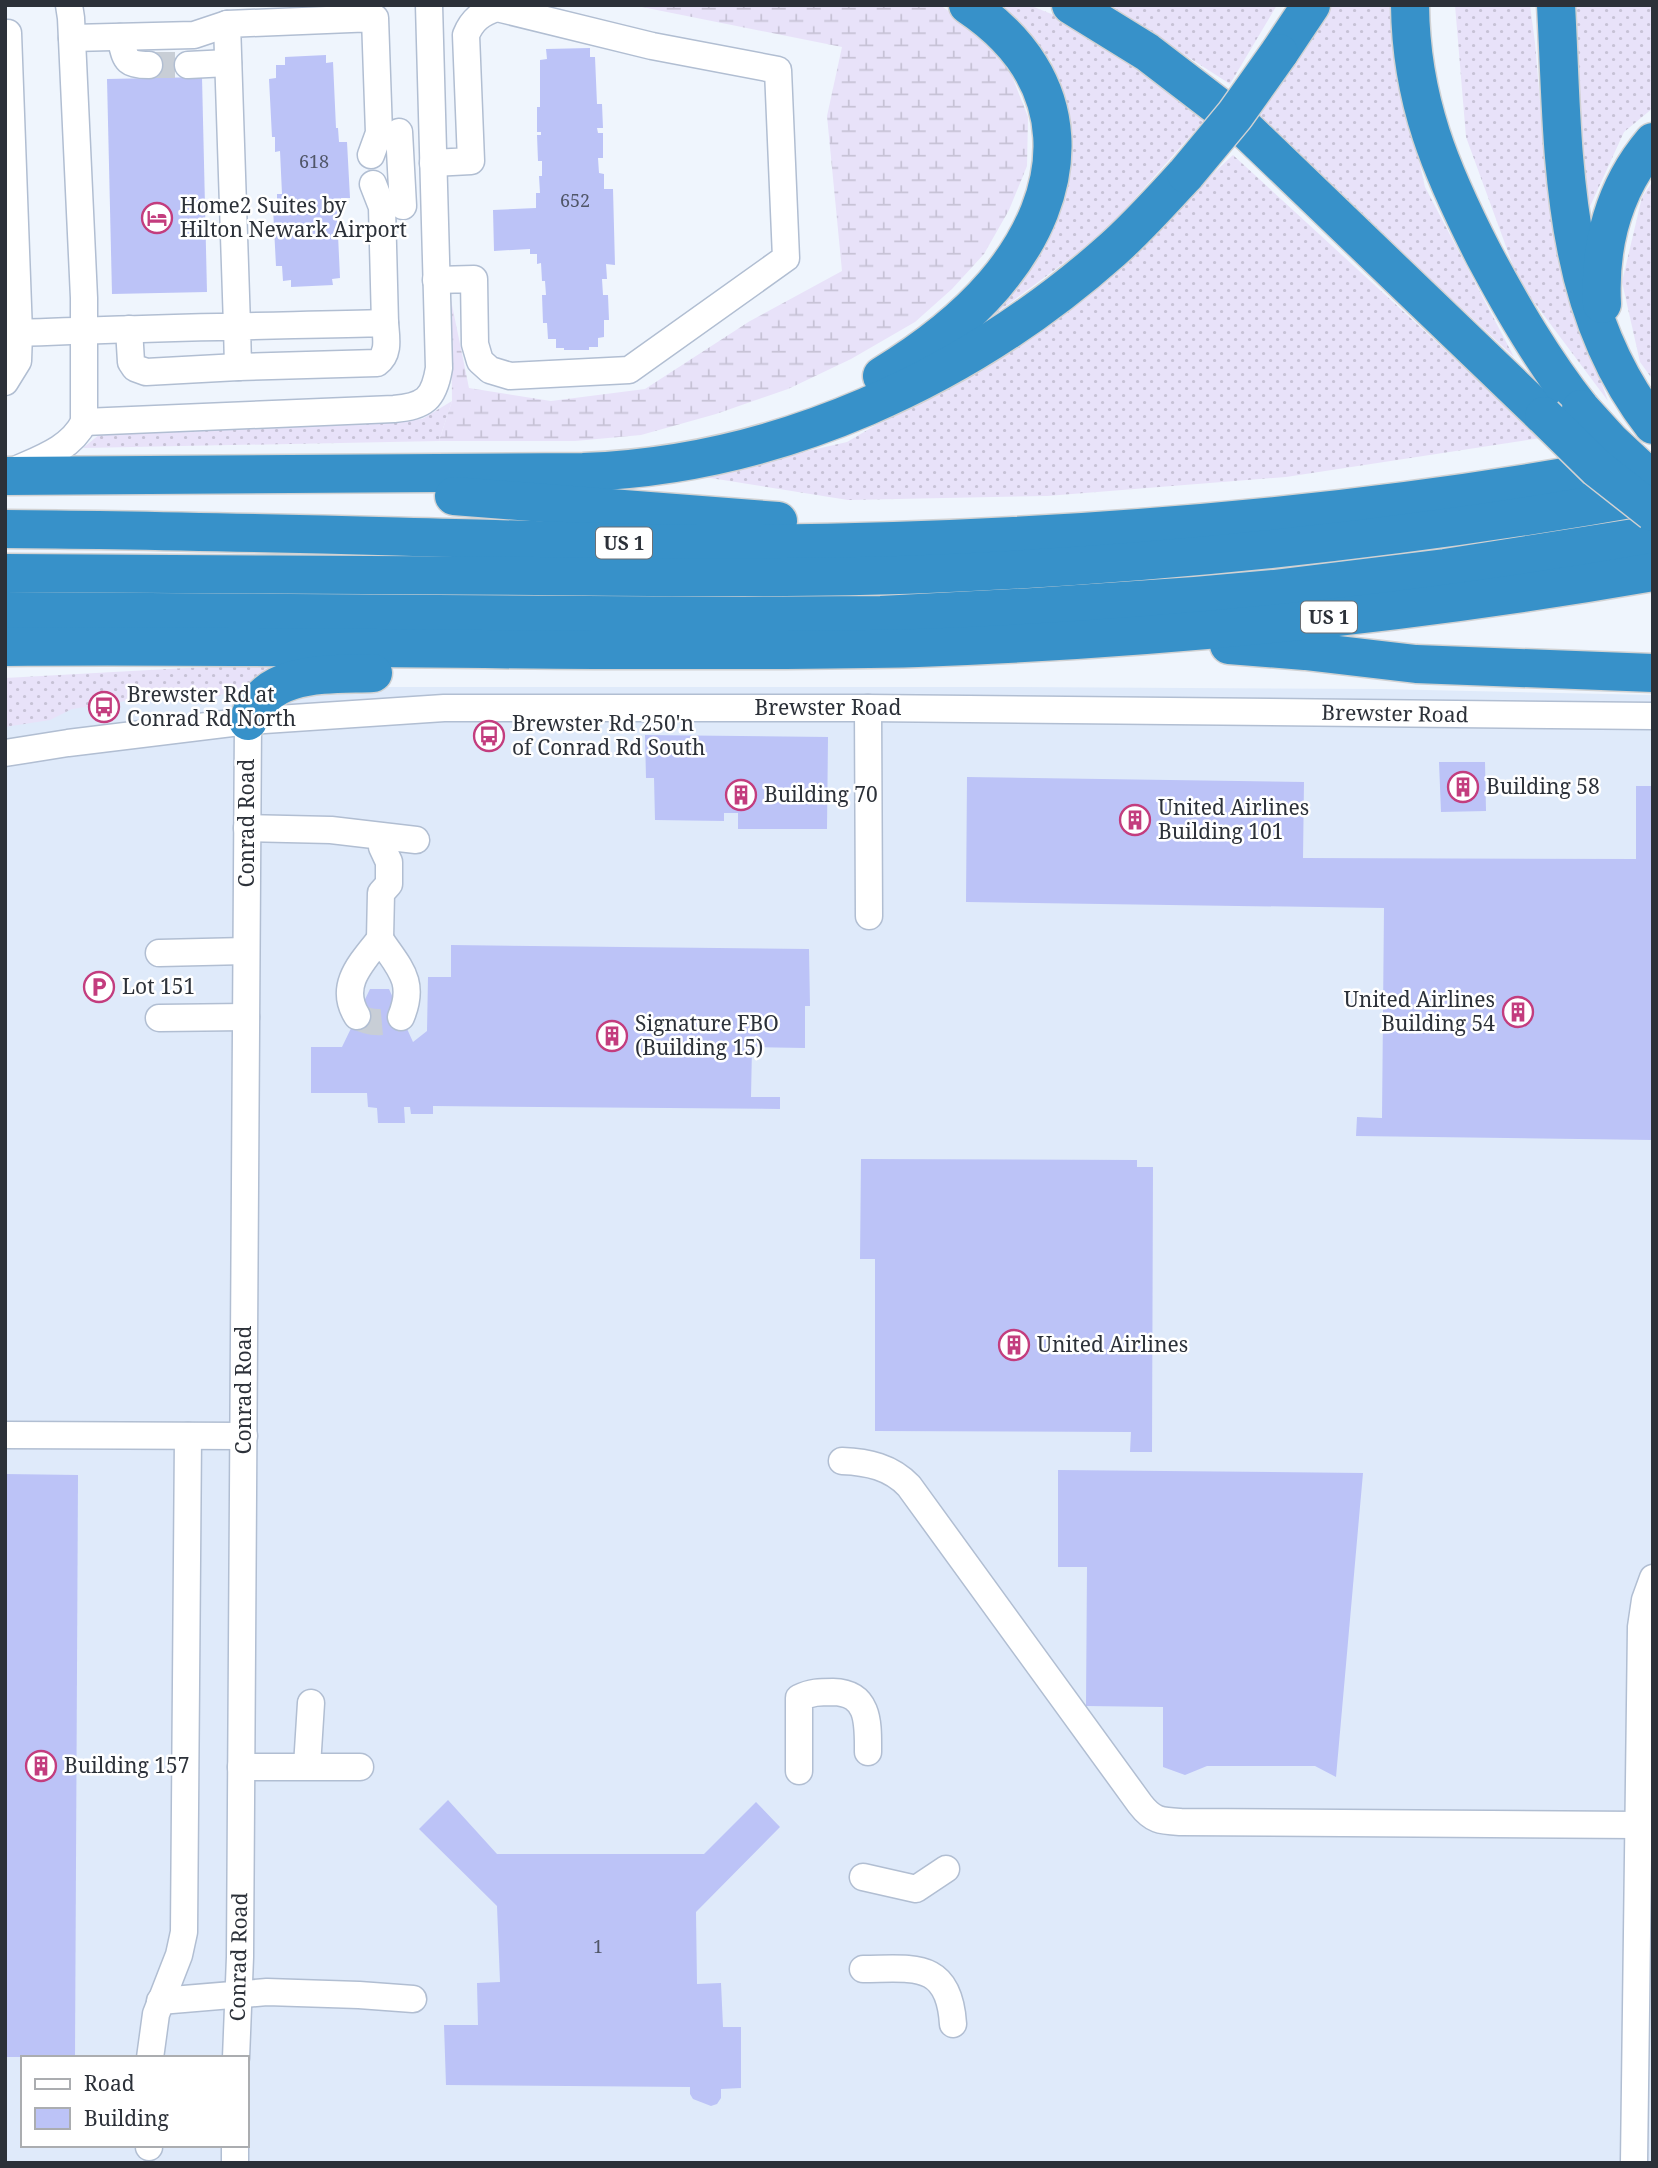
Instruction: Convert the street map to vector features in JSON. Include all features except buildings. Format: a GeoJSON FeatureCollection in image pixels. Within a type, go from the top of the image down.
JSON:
{"type":"FeatureCollection","features":[{"type":"Feature","properties":{"kind":"highway"},"geometry":{"type":"LineString","coordinates":[[709,457],[806,417],[872,383],[905,361],[938,337],[981,299],[1005,271],[1026,240],[1043,206],[1051,171],[1052,138],[1047,106],[1034,74],[1013,43],[968,5]]}},
{"type":"Feature","properties":{"kind":"highway"},"geometry":{"type":"LineString","coordinates":[[1071,5],[1147,52],[1237,121],[1597,468],[1653,512]]}},
{"type":"Feature","properties":{"kind":"highway"},"geometry":{"type":"LineString","coordinates":[[5,475],[617,471],[709,457],[778,439],[846,415],[967,355],[1034,312],[1096,264],[1129,234],[1186,174],[1235,115],[1311,5]]}},
{"type":"Feature","properties":{"kind":"highway"},"geometry":{"type":"LineString","coordinates":[[1410,5],[1411,41],[1418,86],[1431,138],[1451,190],[1538,351],[1581,409],[1611,442],[1653,481]]}},
{"type":"Feature","properties":{"kind":"highway"},"geometry":{"type":"LineString","coordinates":[[1437,5],[1438,59],[1450,136],[1466,201],[1499,282]]}},
{"type":"Feature","properties":{"kind":"highway"},"geometry":{"type":"LineString","coordinates":[[1556,5],[1566,175],[1576,251],[1595,322],[1615,366],[1642,410]]}},
{"type":"Feature","properties":{"kind":"highway"},"geometry":{"type":"LineString","coordinates":[[1642,410],[1615,359],[1602,304],[1602,268],[1616,203],[1630,174],[1653,142]]}},
{"type":"Feature","properties":{"kind":"highway"},"geometry":{"type":"LineString","coordinates":[[1475,491],[1529,465],[1653,437]]}},
{"type":"Feature","properties":{"kind":"highway","name":"US 1"},"geometry":{"type":"LineString","coordinates":[[5,529],[713,544],[1014,537],[1191,525],[1355,508],[1653,461]]}},
{"type":"Feature","properties":{"kind":"highway"},"geometry":{"type":"LineString","coordinates":[[302,473],[361,490],[801,523],[881,525],[1014,537]]}},
{"type":"Feature","properties":{"kind":"highway"},"geometry":{"type":"LineString","coordinates":[[5,573],[717,578],[998,571],[1205,556],[1398,535],[1653,495]]}},
{"type":"Feature","properties":{"kind":"highway"},"geometry":{"type":"LineString","coordinates":[[5,549],[126,549],[234,533]]}},
{"type":"Feature","properties":{"kind":"highway"},"geometry":{"type":"LineString","coordinates":[[7,638],[730,616],[881,615],[1034,607],[1261,590],[1445,568],[1653,536]]}},
{"type":"Feature","properties":{"kind":"highway"},"geometry":{"type":"LineString","coordinates":[[1599,545],[1653,545]]}},
{"type":"Feature","properties":{"kind":"highway","name":"US 1"},"geometry":{"type":"LineString","coordinates":[[7,638],[631,650],[864,649],[1003,644],[1323,618],[1653,572]]}},
{"type":"Feature","properties":{"kind":"highway"},"geometry":{"type":"LineString","coordinates":[[1003,644],[1222,645],[1266,647],[1416,664],[1653,673]]}},
{"type":"Feature","properties":{"kind":"highway"},"geometry":{"type":"LineString","coordinates":[[248,721],[255,704],[270,690],[280,684],[305,677],[558,667],[631,650]]}},
{"type":"Feature","properties":{"kind":"street"},"geometry":{"type":"LineString","coordinates":[[5,475],[70,441],[84,422],[84,330],[69,5]]}},
{"type":"Feature","properties":{"kind":"street"},"geometry":{"type":"LineString","coordinates":[[84,422],[415,407],[423,403],[435,389],[439,368],[429,5]]}},
{"type":"Feature","properties":{"kind":"street"},"geometry":{"type":"LineString","coordinates":[[433,163],[471,160],[466,35],[477,18],[497,8],[652,46],[778,70],[786,258],[629,370],[510,376],[490,370],[480,361],[475,344],[474,279],[436,280]]}},
{"type":"Feature","properties":{"kind":"street"},"geometry":{"type":"LineString","coordinates":[[72,38],[194,35],[227,24],[375,18],[386,199],[386,351],[383,359],[377,363],[146,372],[138,370],[131,362],[129,329]]}},
{"type":"Feature","properties":{"kind":"street"},"geometry":{"type":"LineString","coordinates":[[227,24],[238,368]]}},
{"type":"Feature","properties":{"kind":"street"},"geometry":{"type":"LineString","coordinates":[[5,33],[8,33],[19,333],[18,361],[5,382]]}},
{"type":"Feature","properties":{"kind":"street"},"geometry":{"type":"LineString","coordinates":[[120,37],[126,60],[133,65],[149,65]]}},
{"type":"Feature","properties":{"kind":"street"},"geometry":{"type":"LineString","coordinates":[[188,65],[228,63]]}},
{"type":"Feature","properties":{"kind":"street"},"geometry":{"type":"LineString","coordinates":[[383,140],[432,130]]}},
{"type":"Feature","properties":{"kind":"street"},"geometry":{"type":"LineString","coordinates":[[386,199],[434,204]]}},
{"type":"Feature","properties":{"kind":"street"},"geometry":{"type":"LineString","coordinates":[[19,333],[385,323]]}},
{"type":"Feature","properties":{"kind":"street","name":"Brewster Road"},"geometry":{"type":"LineString","coordinates":[[5,753],[248,721],[444,708],[868,708],[1653,716]]}},
{"type":"Feature","properties":{"kind":"street"},"geometry":{"type":"LineString","coordinates":[[868,708],[869,916]]}},
{"type":"Feature","properties":{"kind":"street","name":"Conrad Road"},"geometry":{"type":"LineString","coordinates":[[236,2056],[240,1996],[248,721]]}},
{"type":"Feature","properties":{"kind":"street"},"geometry":{"type":"LineString","coordinates":[[247,828],[331,830],[382,842],[416,840]]}},
{"type":"Feature","properties":{"kind":"street"},"geometry":{"type":"LineString","coordinates":[[382,842],[373,862],[372,883],[381,893],[380,939],[406,981],[408,995],[401,1017]]}},
{"type":"Feature","properties":{"kind":"street"},"geometry":{"type":"LineString","coordinates":[[357,1016],[348,997],[351,982],[380,939]]}},
{"type":"Feature","properties":{"kind":"street"},"geometry":{"type":"LineString","coordinates":[[159,953],[246,951]]}},
{"type":"Feature","properties":{"kind":"street"},"geometry":{"type":"LineString","coordinates":[[159,1018],[246,1017]]}},
{"type":"Feature","properties":{"kind":"street"},"geometry":{"type":"LineString","coordinates":[[5,1435],[244,1436]]}},
{"type":"Feature","properties":{"kind":"street"},"geometry":{"type":"LineString","coordinates":[[150,2056],[160,2001],[179,1955],[184,1932],[188,1436]]}},
{"type":"Feature","properties":{"kind":"street"},"geometry":{"type":"LineString","coordinates":[[842,1461],[883,1468],[909,1486],[1152,1818],[1181,1822],[1638,1825]]}},
{"type":"Feature","properties":{"kind":"street"},"geometry":{"type":"LineString","coordinates":[[1634,2163],[1641,1627],[1645,1600],[1653,1578]]}},
{"type":"Feature","properties":{"kind":"street"},"geometry":{"type":"LineString","coordinates":[[799,1771],[799,1698],[808,1693],[840,1692],[860,1703],[868,1722],[868,1752]]}},
{"type":"Feature","properties":{"kind":"street"},"geometry":{"type":"LineString","coordinates":[[307,1766],[311,1703]]}},
{"type":"Feature","properties":{"kind":"street"},"geometry":{"type":"LineString","coordinates":[[241,1767],[360,1767]]}},
{"type":"Feature","properties":{"kind":"street"},"geometry":{"type":"LineString","coordinates":[[863,1877],[916,1889],[946,1870]]}},
{"type":"Feature","properties":{"kind":"street"},"geometry":{"type":"LineString","coordinates":[[863,1969],[916,1969],[935,1978],[946,1989],[952,2006],[953,2024]]}},
{"type":"Feature","properties":{"kind":"street"},"geometry":{"type":"LineString","coordinates":[[160,2001],[267,1992],[413,1999]]}},
{"type":"Feature","properties":{"kind":"shaded area"},"geometry":{"type":"Polygon","coordinates":[[[1009,687],[1381,689],[1653,695],[1653,2163],[5,2163],[5,690],[1009,687]]]}},
{"type":"Feature","properties":{"kind":"green space"},"geometry":{"type":"Polygon","coordinates":[[[632,5],[940,5],[968,25],[1006,61],[1028,117],[1027,166],[1009,210],[984,254],[952,289],[915,322],[851,359],[788,389],[716,414],[641,435],[575,441],[439,441],[452,401],[451,300],[469,388],[551,401],[645,389],[750,321],[842,271],[827,116],[842,47],[632,5]]]}},
{"type":"Feature","properties":{"kind":"green space"},"geometry":{"type":"Polygon","coordinates":[[[987,5],[1029,5],[1084,27],[1211,113],[1103,234],[940,355],[1069,144],[1051,60],[987,5]]]}},
{"type":"Feature","properties":{"kind":"green space"},"geometry":{"type":"Polygon","coordinates":[[[1107,5],[1277,5],[1230,84],[1107,5]]]}},
{"type":"Feature","properties":{"kind":"green space"},"geometry":{"type":"Polygon","coordinates":[[[1326,5],[1397,5],[1398,69],[1425,187],[1514,357],[1256,117],[1326,5]]]}},
{"type":"Feature","properties":{"kind":"green space"},"geometry":{"type":"Polygon","coordinates":[[[1455,5],[1530,5],[1546,174],[1560,268],[1608,401],[1519,282],[1466,137],[1455,5]]]}},
{"type":"Feature","properties":{"kind":"green space"},"geometry":{"type":"Polygon","coordinates":[[[1574,5],[1653,5],[1653,108],[1624,132],[1587,213],[1574,5]]]}},
{"type":"Feature","properties":{"kind":"green space"},"geometry":{"type":"Polygon","coordinates":[[[1233,155],[1541,438],[1286,477],[1047,496],[848,500],[698,476],[847,442],[1058,318],[1233,155]]]}},
{"type":"Feature","properties":{"kind":"green space"},"geometry":{"type":"Polygon","coordinates":[[[1653,181],[1653,380],[1640,362],[1622,282],[1642,197],[1653,181]]]}},
{"type":"Feature","properties":{"kind":"green space"},"geometry":{"type":"Polygon","coordinates":[[[452,401],[439,441],[83,448],[100,434],[422,419],[452,401]]]}},
{"type":"Feature","properties":{"kind":"green space"},"geometry":{"type":"Polygon","coordinates":[[[231,664],[278,666],[248,684],[216,697],[133,700],[72,709],[50,720],[5,727],[5,678],[217,667],[231,664]]]}},
{"type":"Feature","properties":{"kind":"tunnel"},"geometry":{"type":"LineString","coordinates":[[149,65],[188,65]]}},
{"type":"Feature","properties":{"kind":"tunnel"},"geometry":{"type":"LineString","coordinates":[[357,1016],[379,1022],[401,1017]]}},
{"type":"Feature","properties":{"kind":"place","name":"Home2 Suites by Hilton Newark Airport"},"geometry":{"type":"Point","coordinates":[157,218]}},
{"type":"Feature","properties":{"kind":"place","name":"Brewster Rd at Conrad Rd North"},"geometry":{"type":"Point","coordinates":[104,707]}},
{"type":"Feature","properties":{"kind":"place","name":"Brewster Rd 250'n of Conrad Rd South"},"geometry":{"type":"Point","coordinates":[489,736]}},
{"type":"Feature","properties":{"kind":"place","name":"Building 58"},"geometry":{"type":"Point","coordinates":[1463,787]}},
{"type":"Feature","properties":{"kind":"place","name":"Building 70"},"geometry":{"type":"Point","coordinates":[741,795]}},
{"type":"Feature","properties":{"kind":"place","name":"United Airlines Building 101"},"geometry":{"type":"Point","coordinates":[1135,820]}},
{"type":"Feature","properties":{"kind":"place","name":"Lot 151"},"geometry":{"type":"Point","coordinates":[99,987]}},
{"type":"Feature","properties":{"kind":"place","name":"United Airlines Building 54"},"geometry":{"type":"Point","coordinates":[1518,1012]}},
{"type":"Feature","properties":{"kind":"place","name":"Signature FBO (Building 15)"},"geometry":{"type":"Point","coordinates":[612,1036]}},
{"type":"Feature","properties":{"kind":"place","name":"United Airlines"},"geometry":{"type":"Point","coordinates":[1014,1345]}},
{"type":"Feature","properties":{"kind":"place","name":"Building 157"},"geometry":{"type":"Point","coordinates":[41,1766]}}]}
